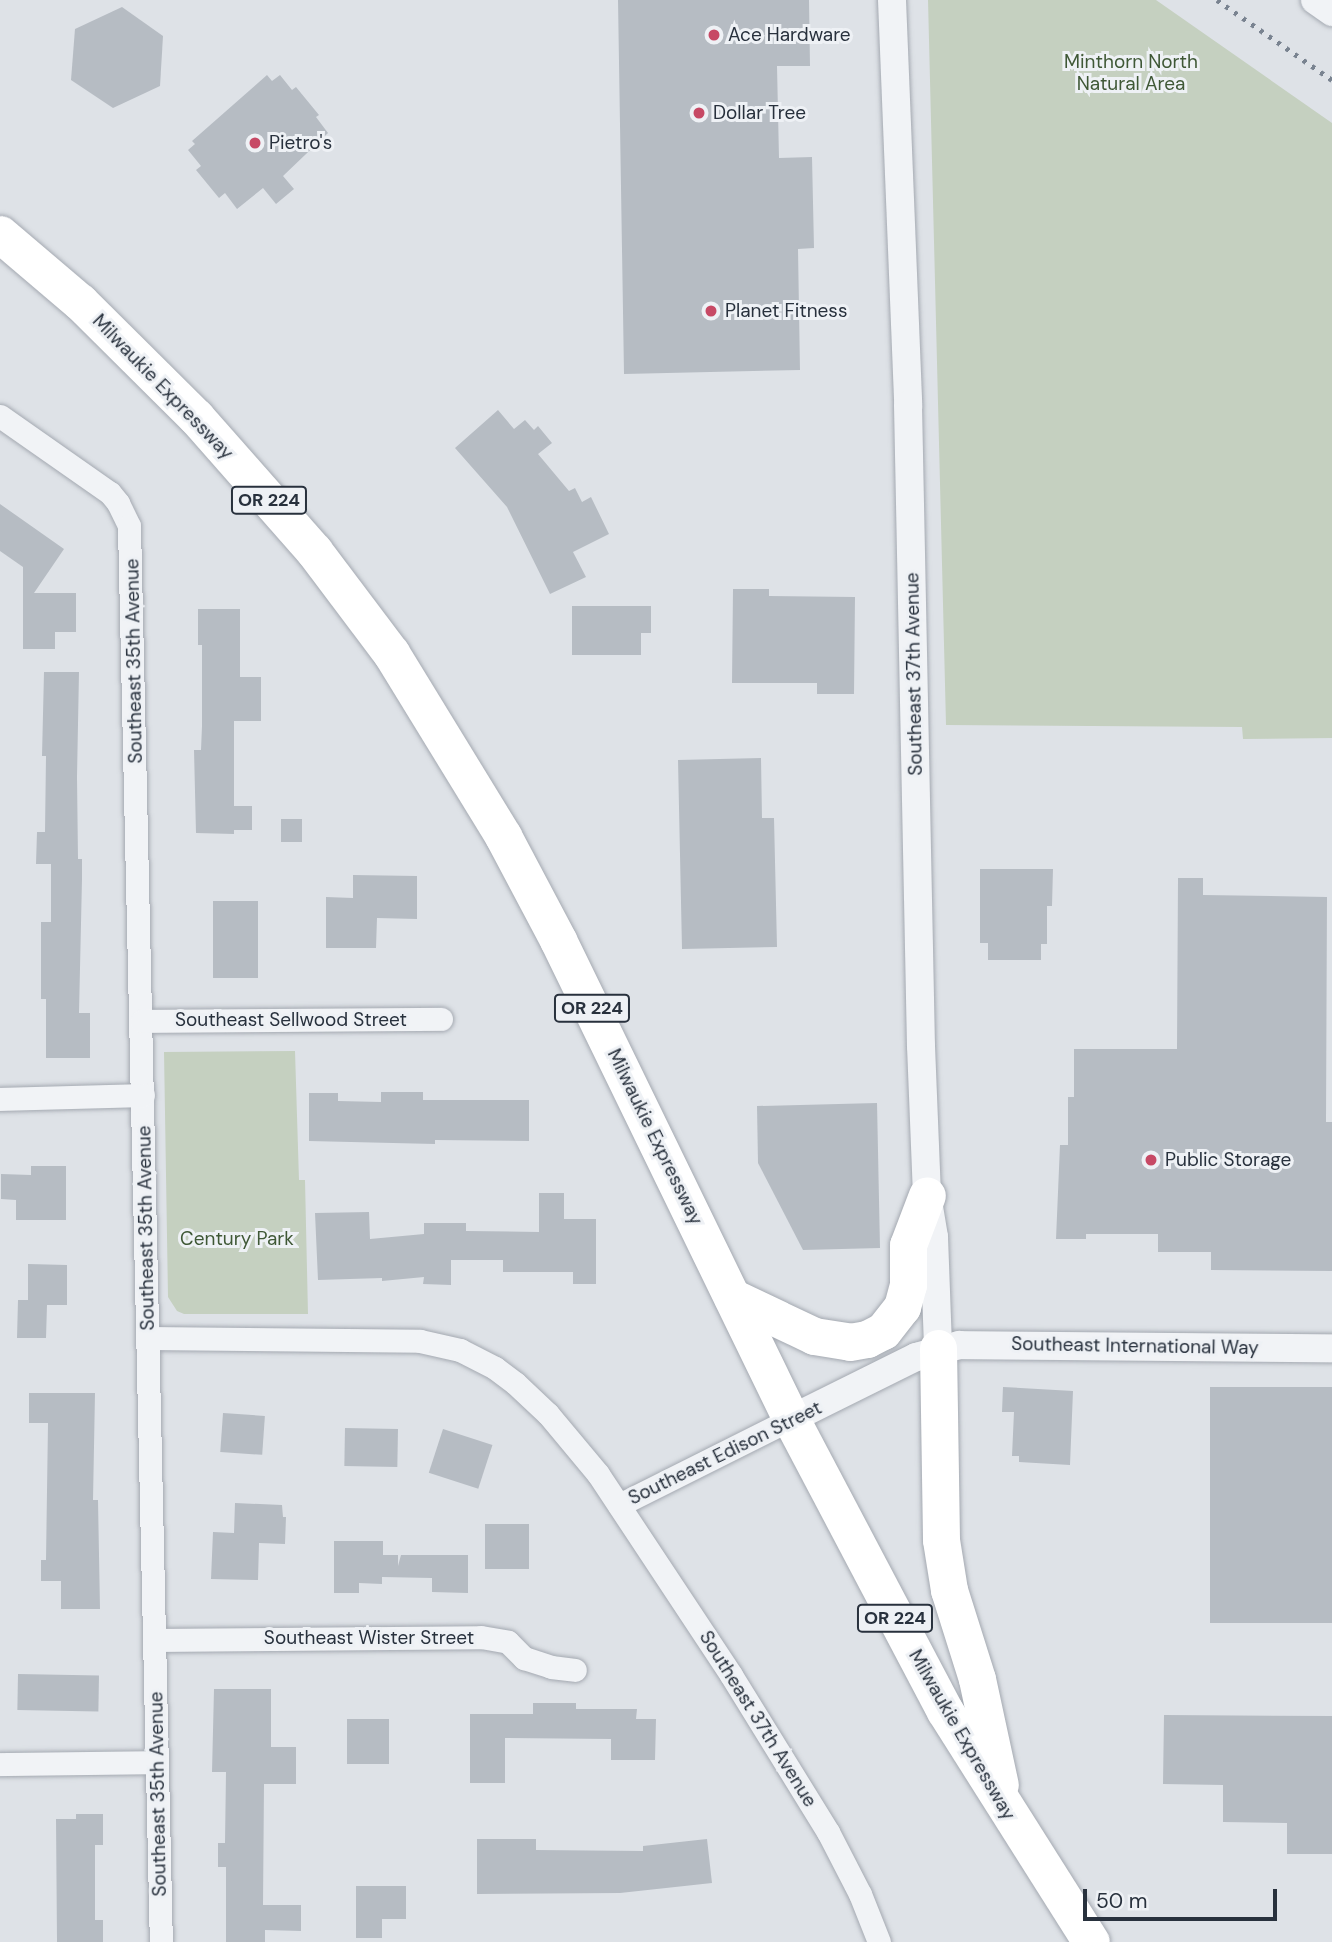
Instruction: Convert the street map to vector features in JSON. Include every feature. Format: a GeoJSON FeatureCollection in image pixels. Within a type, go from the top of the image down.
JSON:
{"type":"FeatureCollection","features":[{"type":"Feature","properties":{"kind":"highway","name":"Milwaukie Expressway"},"geometry":{"type":"LineString","coordinates":[[0,234],[80,302],[196,416],[314,551],[391,653],[503,835],[606,1036],[791,1419],[944,1711],[1006,1813],[1091,1942]]}},
{"type":"Feature","properties":{"kind":"highway"},"geometry":{"type":"LineString","coordinates":[[732,1297],[814,1336],[833,1341],[850,1342],[883,1331],[902,1307],[908,1285],[908,1245],[927,1195]]}},
{"type":"Feature","properties":{"kind":"highway"},"geometry":{"type":"LineString","coordinates":[[937,1348],[942,1540],[949,1590],[977,1679],[1006,1813]]}},
{"type":"Feature","properties":{"kind":"street","name":"Southeast 37th Avenue"},"geometry":{"type":"LineString","coordinates":[[892,0],[908,405],[927,1195],[934,1237],[937,1348]]}},
{"type":"Feature","properties":{"kind":"street"},"geometry":{"type":"LineString","coordinates":[[1315,0],[1332,12]]}},
{"type":"Feature","properties":{"kind":"street","name":"Southeast 35th Avenue"},"geometry":{"type":"LineString","coordinates":[[0,416],[101,486],[125,514],[130,526],[161,1942]]}},
{"type":"Feature","properties":{"kind":"street","name":"Southeast Sellwood Street"},"geometry":{"type":"LineString","coordinates":[[142,1021],[440,1019]]}},
{"type":"Feature","properties":{"kind":"street"},"geometry":{"type":"LineString","coordinates":[[0,1099],[144,1095]]}},
{"type":"Feature","properties":{"kind":"street","name":"Southeast Edison Street"},"geometry":{"type":"LineString","coordinates":[[148,1338],[383,1338],[421,1341],[460,1350],[495,1368],[535,1400],[598,1474],[620,1505],[937,1348]]}},
{"type":"Feature","properties":{"kind":"street","name":"Southeast International Way"},"geometry":{"type":"LineString","coordinates":[[937,1348],[986,1344],[1332,1348]]}},
{"type":"Feature","properties":{"kind":"street","name":"Southeast 37th Avenue"},"geometry":{"type":"LineString","coordinates":[[620,1505],[813,1805],[851,1877],[879,1942]]}},
{"type":"Feature","properties":{"kind":"street","name":"Southeast Wister Street"},"geometry":{"type":"LineString","coordinates":[[154,1640],[481,1637],[508,1642],[524,1658],[551,1667],[575,1670]]}},
{"type":"Feature","properties":{"kind":"street"},"geometry":{"type":"LineString","coordinates":[[0,1765],[157,1762]]}},
{"type":"Feature","properties":{"kind":"green space","name":"Minthorn North Natural Area"},"geometry":{"type":"Polygon","coordinates":[[[928,0],[1156,0],[1332,123],[1332,738],[1243,739],[1242,727],[946,725],[928,0]]]}},
{"type":"Feature","properties":{"kind":"green space","name":"Century Park"},"geometry":{"type":"Polygon","coordinates":[[[295,1051],[299,1180],[305,1180],[308,1314],[184,1314],[177,1311],[168,1297],[164,1052],[295,1051]]]}},
{"type":"Feature","properties":{"kind":"building"},"geometry":{"type":"Polygon","coordinates":[[[618,0],[809,0],[810,66],[777,66],[779,158],[812,157],[814,248],[798,249],[800,370],[624,374],[618,0]]]}},
{"type":"Feature","properties":{"kind":"building"},"geometry":{"type":"Polygon","coordinates":[[[122,7],[163,36],[160,86],[113,108],[71,80],[75,29],[122,7]]]}},
{"type":"Feature","properties":{"kind":"building","name":"Pietro's"},"geometry":{"type":"Polygon","coordinates":[[[267,75],[272,81],[280,75],[292,90],[296,87],[319,115],[316,117],[328,133],[283,176],[294,189],[276,204],[263,188],[237,209],[225,193],[219,198],[196,170],[201,166],[188,150],[195,144],[192,141],[267,75]]]}},
{"type":"Feature","properties":{"kind":"building"},"geometry":{"type":"Polygon","coordinates":[[[498,410],[514,429],[525,420],[534,430],[538,426],[552,443],[538,454],[569,491],[575,488],[582,502],[591,497],[609,534],[573,552],[586,577],[550,594],[507,507],[455,448],[498,410]]]}},
{"type":"Feature","properties":{"kind":"building"},"geometry":{"type":"Polygon","coordinates":[[[0,504],[64,549],[34,593],[76,593],[76,632],[55,632],[55,649],[23,649],[23,567],[0,551],[0,504]]]}},
{"type":"Feature","properties":{"kind":"building"},"geometry":{"type":"Polygon","coordinates":[[[733,589],[769,589],[769,596],[855,597],[854,694],[817,694],[817,683],[732,683],[733,589]]]}},
{"type":"Feature","properties":{"kind":"building"},"geometry":{"type":"Polygon","coordinates":[[[572,606],[651,606],[651,633],[641,633],[641,655],[572,655],[572,606]]]}},
{"type":"Feature","properties":{"kind":"building"},"geometry":{"type":"Polygon","coordinates":[[[198,609],[240,609],[240,677],[261,677],[261,721],[234,721],[234,806],[252,806],[252,830],[234,830],[234,834],[196,833],[194,750],[201,750],[202,726],[202,645],[198,645],[198,609]]]}},
{"type":"Feature","properties":{"kind":"building"},"geometry":{"type":"Polygon","coordinates":[[[44,672],[79,672],[78,859],[82,859],[82,879],[79,1013],[90,1013],[90,1058],[46,1058],[46,999],[41,999],[41,922],[51,922],[51,864],[36,864],[37,832],[45,832],[46,756],[42,756],[44,672]]]}},
{"type":"Feature","properties":{"kind":"building"},"geometry":{"type":"Polygon","coordinates":[[[761,758],[762,818],[774,818],[777,947],[682,949],[678,760],[761,758]]]}},
{"type":"Feature","properties":{"kind":"building"},"geometry":{"type":"Polygon","coordinates":[[[281,819],[302,819],[302,842],[281,842],[281,819]]]}},
{"type":"Feature","properties":{"kind":"building"},"geometry":{"type":"Polygon","coordinates":[[[980,869],[1053,869],[1052,906],[1047,906],[1047,944],[1041,944],[1041,960],[988,960],[988,943],[980,943],[980,869]]]}},
{"type":"Feature","properties":{"kind":"building"},"geometry":{"type":"Polygon","coordinates":[[[353,875],[417,876],[417,919],[377,918],[376,948],[326,948],[326,897],[353,898],[353,875]]]}},
{"type":"Feature","properties":{"kind":"building"},"geometry":{"type":"Polygon","coordinates":[[[1178,878],[1203,878],[1203,895],[1327,897],[1326,1122],[1332,1122],[1332,1271],[1211,1270],[1211,1252],[1158,1252],[1158,1234],[1086,1234],[1086,1239],[1056,1239],[1060,1145],[1068,1145],[1068,1097],[1074,1097],[1074,1049],[1177,1049],[1178,878]]]}},
{"type":"Feature","properties":{"kind":"building"},"geometry":{"type":"Polygon","coordinates":[[[213,901],[258,901],[258,978],[213,978],[213,901]]]}},
{"type":"Feature","properties":{"kind":"building"},"geometry":{"type":"Polygon","coordinates":[[[381,1092],[423,1092],[423,1100],[529,1100],[529,1141],[435,1140],[435,1144],[309,1141],[309,1093],[338,1093],[338,1101],[381,1102],[381,1092]]]}},
{"type":"Feature","properties":{"kind":"building"},"geometry":{"type":"Polygon","coordinates":[[[877,1103],[880,1248],[803,1250],[758,1163],[757,1106],[877,1103]]]}},
{"type":"Feature","properties":{"kind":"building"},"geometry":{"type":"Polygon","coordinates":[[[31,1166],[66,1166],[66,1220],[16,1220],[16,1200],[1,1199],[1,1174],[31,1175],[31,1166]]]}},
{"type":"Feature","properties":{"kind":"building"},"geometry":{"type":"Polygon","coordinates":[[[539,1193],[564,1193],[564,1219],[596,1219],[596,1284],[573,1284],[573,1272],[503,1272],[503,1260],[451,1260],[451,1285],[423,1284],[424,1277],[382,1281],[382,1278],[318,1280],[315,1213],[369,1212],[370,1239],[424,1234],[424,1223],[466,1223],[466,1231],[539,1232],[539,1193]]]}},
{"type":"Feature","properties":{"kind":"building"},"geometry":{"type":"Polygon","coordinates":[[[28,1264],[67,1265],[67,1305],[47,1305],[46,1338],[17,1338],[18,1300],[28,1300],[28,1264]]]}},
{"type":"Feature","properties":{"kind":"building"},"geometry":{"type":"Polygon","coordinates":[[[1003,1387],[1073,1391],[1070,1465],[1019,1462],[1019,1456],[1012,1456],[1014,1412],[1002,1412],[1003,1387]]]}},
{"type":"Feature","properties":{"kind":"building"},"geometry":{"type":"Polygon","coordinates":[[[1210,1387],[1332,1387],[1332,1623],[1210,1623],[1210,1387]]]}},
{"type":"Feature","properties":{"kind":"building"},"geometry":{"type":"Polygon","coordinates":[[[29,1393],[95,1393],[93,1500],[98,1500],[100,1609],[61,1609],[61,1581],[41,1581],[41,1560],[46,1560],[48,1423],[29,1423],[29,1393]]]}},
{"type":"Feature","properties":{"kind":"building"},"geometry":{"type":"Polygon","coordinates":[[[223,1413],[265,1416],[262,1455],[220,1452],[223,1413]]]}},
{"type":"Feature","properties":{"kind":"building"},"geometry":{"type":"Polygon","coordinates":[[[345,1428],[398,1429],[397,1467],[344,1466],[345,1428]]]}},
{"type":"Feature","properties":{"kind":"building"},"geometry":{"type":"Polygon","coordinates":[[[443,1429],[492,1445],[478,1489],[429,1473],[443,1429]]]}},
{"type":"Feature","properties":{"kind":"building"},"geometry":{"type":"Polygon","coordinates":[[[235,1503],[282,1505],[283,1517],[286,1517],[285,1544],[259,1543],[258,1580],[211,1579],[213,1532],[234,1533],[235,1503]]]}},
{"type":"Feature","properties":{"kind":"building"},"geometry":{"type":"Polygon","coordinates":[[[485,1524],[529,1524],[529,1569],[485,1569],[485,1524]]]}},
{"type":"Feature","properties":{"kind":"building"},"geometry":{"type":"Polygon","coordinates":[[[334,1541],[383,1541],[383,1555],[398,1555],[398,1566],[401,1555],[468,1555],[468,1593],[432,1592],[432,1578],[382,1577],[382,1584],[359,1583],[359,1593],[334,1593],[334,1541]]]}},
{"type":"Feature","properties":{"kind":"building"},"geometry":{"type":"Polygon","coordinates":[[[18,1674],[99,1675],[98,1711],[17,1710],[18,1674]]]}},
{"type":"Feature","properties":{"kind":"building"},"geometry":{"type":"Polygon","coordinates":[[[214,1689],[271,1689],[271,1747],[296,1747],[296,1784],[264,1784],[263,1905],[301,1905],[301,1931],[265,1930],[265,1942],[226,1942],[226,1867],[218,1867],[218,1843],[225,1843],[226,1772],[212,1772],[214,1689]]]}},
{"type":"Feature","properties":{"kind":"building"},"geometry":{"type":"Polygon","coordinates":[[[533,1703],[576,1703],[576,1709],[637,1709],[636,1719],[656,1719],[655,1760],[611,1760],[611,1739],[505,1738],[505,1783],[470,1783],[470,1714],[533,1714],[533,1703]]]}},
{"type":"Feature","properties":{"kind":"building"},"geometry":{"type":"Polygon","coordinates":[[[1164,1715],[1332,1716],[1332,1854],[1287,1854],[1287,1823],[1223,1822],[1223,1785],[1163,1784],[1164,1715]]]}},
{"type":"Feature","properties":{"kind":"building"},"geometry":{"type":"Polygon","coordinates":[[[347,1719],[389,1719],[389,1764],[347,1764],[347,1719]]]}},
{"type":"Feature","properties":{"kind":"building"},"geometry":{"type":"Polygon","coordinates":[[[76,1814],[103,1814],[103,1845],[95,1845],[95,1920],[103,1920],[103,1942],[57,1942],[56,1819],[76,1819],[76,1814]]]}},
{"type":"Feature","properties":{"kind":"building"},"geometry":{"type":"Polygon","coordinates":[[[477,1839],[536,1839],[536,1850],[643,1851],[643,1846],[707,1839],[712,1883],[620,1893],[477,1894],[477,1839]]]}},
{"type":"Feature","properties":{"kind":"building"},"geometry":{"type":"Polygon","coordinates":[[[356,1886],[406,1886],[406,1919],[382,1919],[382,1938],[356,1938],[356,1886]]]}},
{"type":"Feature","properties":{"kind":"railway"},"geometry":{"type":"LineString","coordinates":[[1217,0],[1332,80]]}},
{"type":"Feature","properties":{"kind":"place","name":"Ace Hardware"},"geometry":{"type":"Point","coordinates":[714,35]}},
{"type":"Feature","properties":{"kind":"place","name":"Dollar Tree"},"geometry":{"type":"Point","coordinates":[699,113]}},
{"type":"Feature","properties":{"kind":"place","name":"Pietro's"},"geometry":{"type":"Point","coordinates":[255,143]}},
{"type":"Feature","properties":{"kind":"place","name":"Planet Fitness"},"geometry":{"type":"Point","coordinates":[711,311]}},
{"type":"Feature","properties":{"kind":"place","name":"Public Storage"},"geometry":{"type":"Point","coordinates":[1151,1160]}}]}
